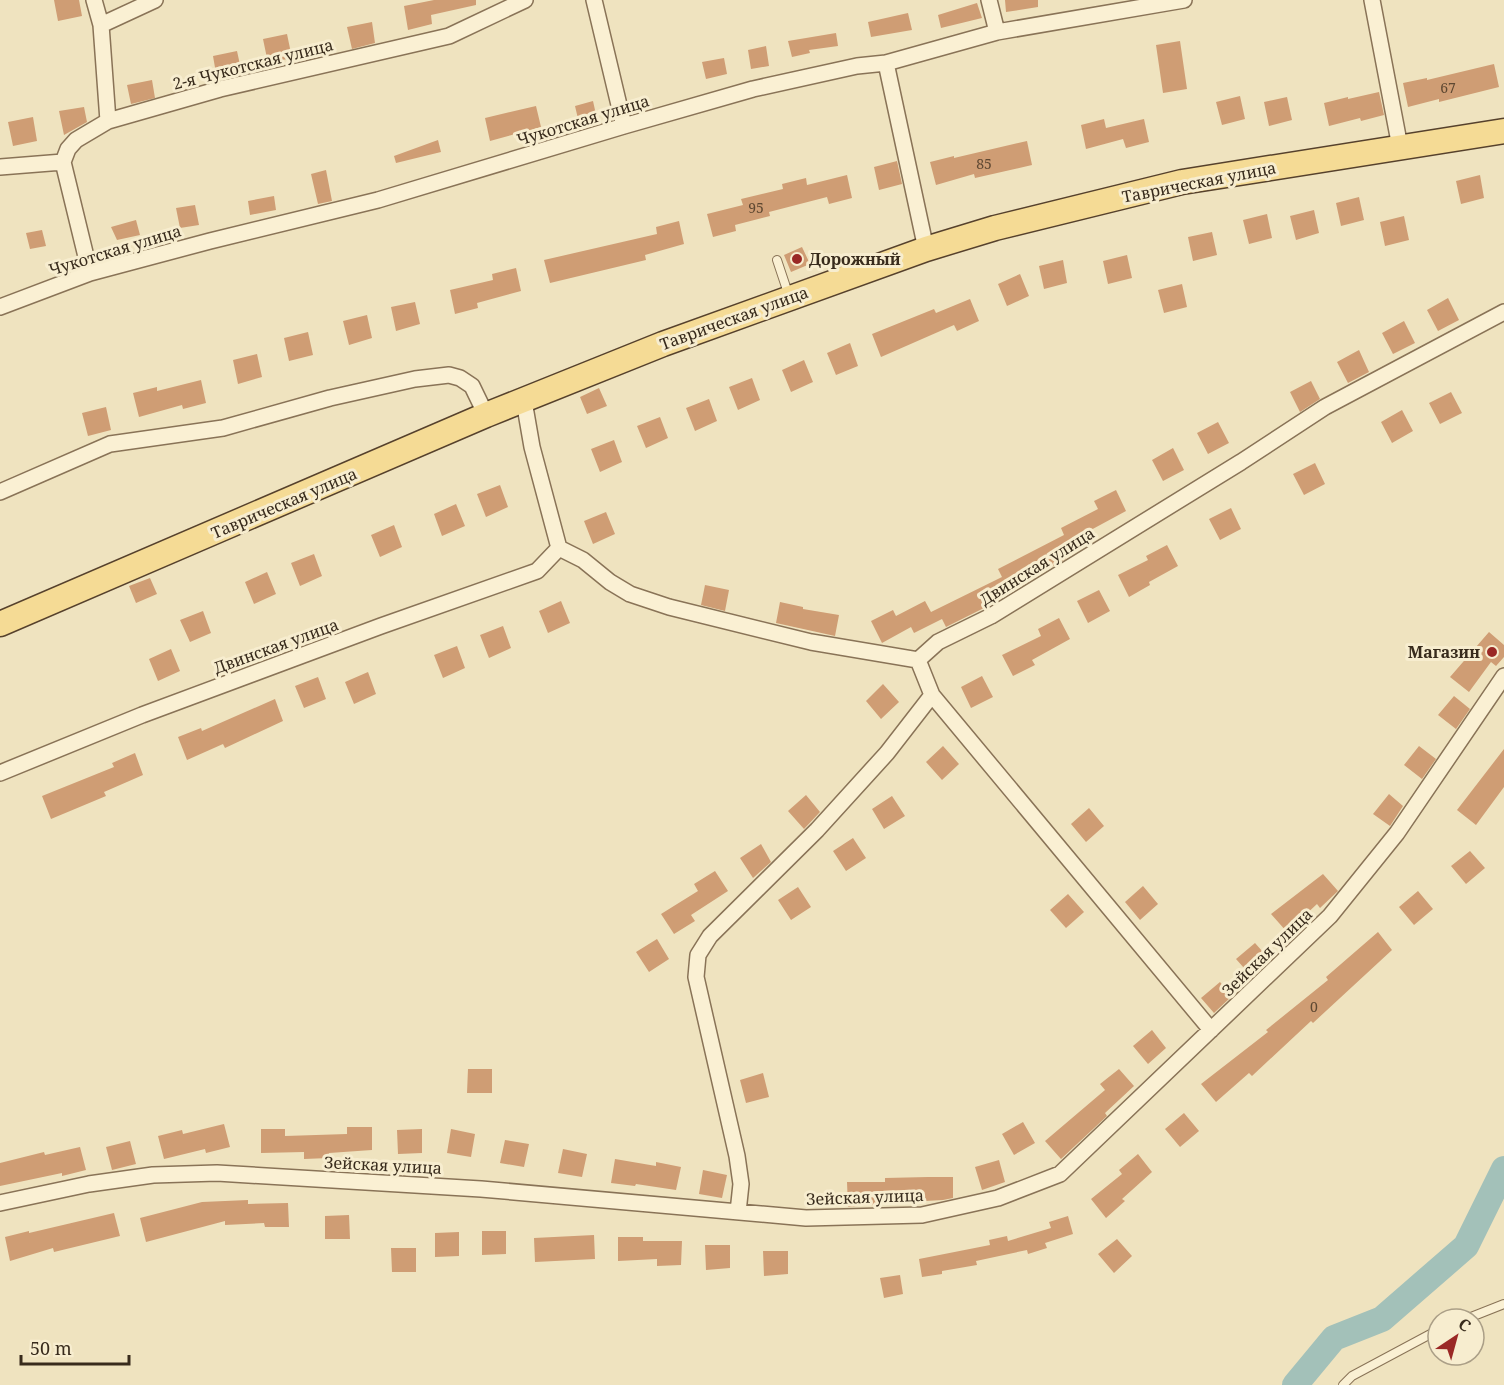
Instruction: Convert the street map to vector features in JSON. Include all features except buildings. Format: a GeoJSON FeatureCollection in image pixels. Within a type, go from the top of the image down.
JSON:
{"type":"FeatureCollection","features":[{"type":"Feature","properties":{"kind":"main road","name":"Таврическая улица"},"geometry":{"type":"LineString","coordinates":[[0,624],[486,415],[663,344],[926,249],[995,228],[1182,182],[1504,131]]}},
{"type":"Feature","properties":{"kind":"street"},"geometry":{"type":"LineString","coordinates":[[94,0],[100,25],[108,121]]}},
{"type":"Feature","properties":{"kind":"street"},"geometry":{"type":"LineString","coordinates":[[100,25],[155,0]]}},
{"type":"Feature","properties":{"kind":"street","name":"2-я Чукотская улица"},"geometry":{"type":"LineString","coordinates":[[63,162],[68,149],[76,140],[108,121],[220,88],[449,36],[525,0]]}},
{"type":"Feature","properties":{"kind":"street"},"geometry":{"type":"LineString","coordinates":[[594,0],[624,126]]}},
{"type":"Feature","properties":{"kind":"street"},"geometry":{"type":"LineString","coordinates":[[988,0],[997,32]]}},
{"type":"Feature","properties":{"kind":"street","name":"Чукотская улица"},"geometry":{"type":"LineString","coordinates":[[0,307],[90,273],[378,200],[753,89],[857,66],[886,63],[997,32],[1184,0]]}},
{"type":"Feature","properties":{"kind":"street"},"geometry":{"type":"LineString","coordinates":[[1372,0],[1400,147]]}},
{"type":"Feature","properties":{"kind":"street"},"geometry":{"type":"LineString","coordinates":[[886,63],[926,249]]}},
{"type":"Feature","properties":{"kind":"street"},"geometry":{"type":"LineString","coordinates":[[0,167],[63,162],[90,273]]}},
{"type":"Feature","properties":{"kind":"street","name":"Двинская улица"},"geometry":{"type":"LineString","coordinates":[[918,660],[938,642],[991,616],[1326,407],[1502,319]]}},
{"type":"Feature","properties":{"kind":"street"},"geometry":{"type":"LineString","coordinates":[[0,492],[110,444],[223,428],[415,379],[449,375],[460,378],[472,386],[486,415]]}},
{"type":"Feature","properties":{"kind":"street"},"geometry":{"type":"LineString","coordinates":[[524,401],[532,447],[559,548],[583,560],[610,582],[630,594],[659,604],[811,642],[918,660],[932,695],[1211,1030]]}},
{"type":"Feature","properties":{"kind":"street","name":"Двинская улица"},"geometry":{"type":"LineString","coordinates":[[0,773],[142,715],[537,571],[559,548]]}},
{"type":"Feature","properties":{"kind":"street","name":"Зейская улица"},"geometry":{"type":"LineString","coordinates":[[0,1203],[89,1184],[153,1175],[217,1173],[481,1190],[806,1218],[922,1215],[998,1198],[1060,1174],[1330,916],[1397,833],[1504,676]]}},
{"type":"Feature","properties":{"kind":"street"},"geometry":{"type":"LineString","coordinates":[[738,1212],[741,1184],[738,1156],[696,977],[698,955],[710,936],[817,830],[887,753],[932,695]]}},
{"type":"Feature","properties":{"kind":"lane"},"geometry":{"type":"LineString","coordinates":[[777,260],[789,298]]}},
{"type":"Feature","properties":{"kind":"lane"},"geometry":{"type":"LineString","coordinates":[[1486,1311],[1504,1304]]}},
{"type":"Feature","properties":{"kind":"lane"},"geometry":{"type":"LineString","coordinates":[[1343,1385],[1352,1376],[1426,1336]]}},
{"type":"Feature","properties":{"kind":"waterway"},"geometry":{"type":"LineString","coordinates":[[1295,1385],[1334,1338],[1382,1319],[1466,1246],[1504,1169]]}},
{"type":"Feature","properties":{"kind":"place","name":"Дорожный"},"geometry":{"type":"Point","coordinates":[797,259]}},
{"type":"Feature","properties":{"kind":"place","name":"Магазин"},"geometry":{"type":"Point","coordinates":[1492,652]}}]}
